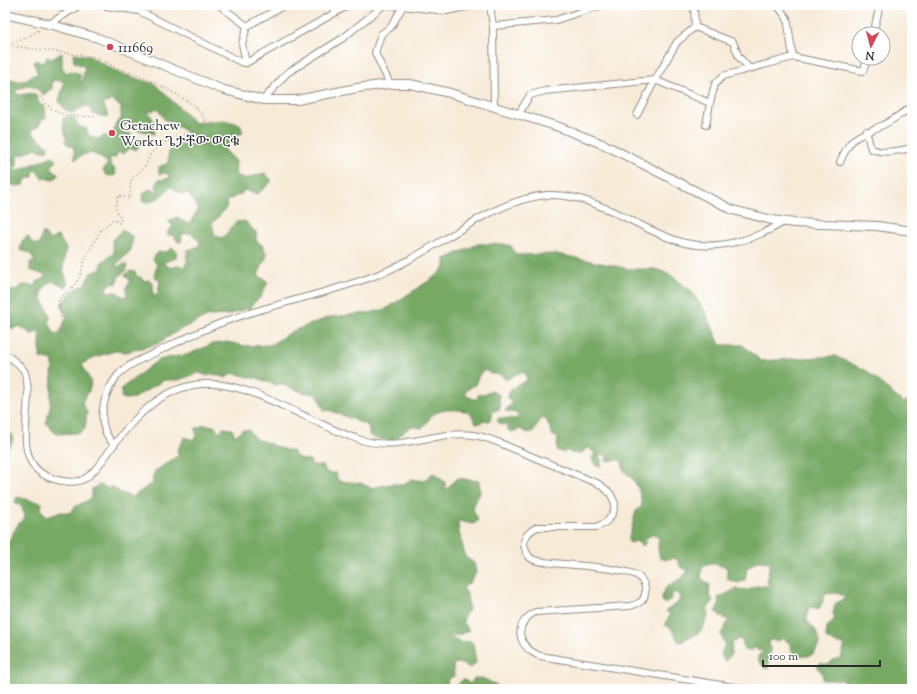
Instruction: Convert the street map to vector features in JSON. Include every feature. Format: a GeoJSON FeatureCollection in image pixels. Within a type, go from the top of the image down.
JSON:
{"type":"FeatureCollection","features":[{"type":"Feature","properties":{"kind":"street"},"geometry":{"type":"LineString","coordinates":[[55,5],[74,9]]}},
{"type":"Feature","properties":{"kind":"street"},"geometry":{"type":"LineString","coordinates":[[49,24],[80,5]]}},
{"type":"Feature","properties":{"kind":"street"},"geometry":{"type":"LineString","coordinates":[[100,5],[139,11],[241,62],[246,63],[349,5]]}},
{"type":"Feature","properties":{"kind":"street"},"geometry":{"type":"LineString","coordinates":[[220,5],[247,26]]}},
{"type":"Feature","properties":{"kind":"street"},"geometry":{"type":"LineString","coordinates":[[246,63],[242,44],[247,26],[285,5]]}},
{"type":"Feature","properties":{"kind":"street"},"geometry":{"type":"LineString","coordinates":[[263,100],[287,74],[343,38],[384,5]]}},
{"type":"Feature","properties":{"kind":"street"},"geometry":{"type":"LineString","coordinates":[[390,5],[446,11],[476,5]]}},
{"type":"Feature","properties":{"kind":"street"},"geometry":{"type":"LineString","coordinates":[[490,5],[493,26],[494,107]]}},
{"type":"Feature","properties":{"kind":"street"},"geometry":{"type":"LineString","coordinates":[[493,26],[556,20],[602,5]]}},
{"type":"Feature","properties":{"kind":"street"},"geometry":{"type":"LineString","coordinates":[[694,5],[695,27]]}},
{"type":"Feature","properties":{"kind":"street"},"geometry":{"type":"LineString","coordinates":[[777,5],[787,18],[793,58]]}},
{"type":"Feature","properties":{"kind":"street"},"geometry":{"type":"LineString","coordinates":[[875,26],[880,5]]}},
{"type":"Feature","properties":{"kind":"street"},"geometry":{"type":"LineString","coordinates":[[390,84],[375,53],[376,45],[381,34],[391,27],[403,6]]}},
{"type":"Feature","properties":{"kind":"street"},"geometry":{"type":"LineString","coordinates":[[5,14],[49,24],[110,42],[221,89],[263,100],[297,100],[357,88],[390,84],[410,84],[494,107],[605,145],[733,210],[784,222],[877,226],[912,231]]}},
{"type":"Feature","properties":{"kind":"street"},"geometry":{"type":"LineString","coordinates":[[695,27],[733,42],[739,56],[750,69]]}},
{"type":"Feature","properties":{"kind":"street"},"geometry":{"type":"LineString","coordinates":[[637,115],[677,42],[695,27]]}},
{"type":"Feature","properties":{"kind":"street"},"geometry":{"type":"LineString","coordinates":[[706,125],[710,103],[718,80],[723,76],[793,58],[859,71],[863,71],[866,66]]}},
{"type":"Feature","properties":{"kind":"street"},"geometry":{"type":"LineString","coordinates":[[518,115],[530,95],[545,90],[655,80],[710,103]]}},
{"type":"Feature","properties":{"kind":"street"},"geometry":{"type":"LineString","coordinates":[[840,162],[844,150],[854,138],[866,131],[882,125],[912,107]]}},
{"type":"Feature","properties":{"kind":"street"},"geometry":{"type":"LineString","coordinates":[[866,131],[871,149],[887,152],[911,148]]}},
{"type":"Feature","properties":{"kind":"street"},"geometry":{"type":"LineString","coordinates":[[114,445],[105,432],[102,416],[108,389],[120,374],[144,358],[228,320],[383,273],[425,251],[496,210],[526,199],[548,195],[580,198],[669,238],[686,243],[706,246],[730,243],[767,232],[784,222]]}},
{"type":"Feature","properties":{"kind":"street"},"geometry":{"type":"LineString","coordinates":[[5,355],[25,372],[28,390],[25,433],[26,448],[33,465],[44,475],[69,482],[85,479],[140,414],[160,398],[180,388],[203,383],[223,385],[246,391],[361,440],[401,444],[461,434],[486,438],[599,484],[610,493],[615,503],[611,518],[604,524],[596,527],[541,527],[530,532],[525,538],[524,546],[526,552],[531,559],[625,571],[639,576],[645,586],[645,595],[640,603],[630,606],[535,612],[525,617],[520,633],[522,643],[530,652],[540,656],[746,689]]}},
{"type":"Feature","properties":{"kind":"path"},"geometry":{"type":"LineString","coordinates":[[8,46],[26,38],[49,24]]}},
{"type":"Feature","properties":{"kind":"path"},"geometry":{"type":"LineString","coordinates":[[5,46],[96,57],[117,68],[142,76],[176,94],[196,107],[208,124],[204,123],[187,134],[175,137],[155,149],[143,168],[135,174],[131,182],[132,193],[130,199],[119,195],[115,207],[121,220],[119,223],[112,220],[100,231],[85,259],[80,279],[72,289],[58,300],[63,330],[58,338],[67,356]]}},
{"type":"Feature","properties":{"kind":"path"},"geometry":{"type":"LineString","coordinates":[[5,105],[29,97],[40,97],[47,106],[58,114],[96,117]]}},
{"type":"Feature","properties":{"kind":"green space"},"geometry":{"type":"Polygon","coordinates":[[[62,53],[62,67],[66,73],[71,71],[80,74],[80,80],[82,82],[85,67],[74,62],[73,53],[89,56],[119,73],[155,84],[195,123],[223,120],[240,124],[243,133],[229,137],[231,141],[225,150],[236,161],[235,174],[244,179],[265,173],[272,181],[258,194],[244,190],[241,194],[228,200],[226,208],[212,224],[215,236],[223,238],[236,222],[245,221],[256,232],[256,240],[263,246],[267,255],[258,275],[268,282],[260,298],[254,302],[250,308],[227,315],[209,316],[179,330],[157,344],[126,352],[115,351],[95,357],[82,364],[91,383],[91,386],[82,402],[87,413],[85,429],[79,433],[56,434],[46,423],[50,408],[53,361],[40,358],[40,332],[31,334],[20,326],[12,329],[5,324],[5,292],[16,290],[23,285],[36,286],[37,282],[47,276],[30,270],[30,262],[35,261],[30,253],[20,250],[22,241],[28,236],[32,243],[39,245],[43,232],[49,240],[58,236],[66,248],[63,269],[68,284],[66,287],[52,281],[43,289],[41,297],[50,315],[49,322],[54,333],[59,334],[67,317],[61,305],[71,293],[84,285],[91,273],[101,269],[102,262],[114,253],[112,240],[122,230],[133,237],[131,250],[116,265],[117,267],[124,264],[127,265],[126,271],[118,277],[117,284],[111,283],[107,286],[106,291],[116,292],[124,297],[127,295],[126,288],[130,281],[125,275],[130,271],[135,272],[137,277],[141,277],[143,281],[149,280],[153,283],[153,298],[158,292],[160,281],[154,276],[157,265],[153,259],[156,254],[159,252],[166,252],[172,248],[177,251],[176,258],[164,262],[165,265],[172,268],[179,265],[184,267],[188,260],[186,258],[188,250],[199,246],[200,242],[191,233],[182,234],[181,242],[178,242],[173,235],[168,235],[167,233],[173,226],[168,221],[177,217],[186,223],[192,222],[198,207],[186,192],[184,195],[175,190],[172,186],[155,200],[147,202],[142,201],[143,194],[149,189],[158,192],[156,185],[158,180],[171,178],[167,173],[159,174],[159,167],[168,163],[169,150],[195,138],[170,121],[165,120],[157,108],[152,111],[148,110],[154,122],[154,134],[136,129],[134,126],[122,125],[122,133],[126,132],[131,134],[132,139],[136,138],[141,142],[135,150],[129,148],[124,154],[118,152],[115,158],[110,157],[110,165],[114,168],[116,174],[113,176],[106,175],[103,170],[108,163],[95,155],[88,153],[75,160],[74,148],[66,143],[63,118],[69,116],[74,118],[80,127],[86,128],[89,136],[98,139],[113,133],[116,123],[121,119],[121,107],[112,100],[110,102],[103,103],[108,116],[106,117],[93,114],[89,107],[85,106],[73,113],[65,110],[59,101],[64,84],[63,81],[52,80],[52,89],[43,95],[35,87],[26,86],[16,90],[16,94],[35,94],[40,105],[45,106],[46,118],[41,121],[38,127],[33,129],[32,133],[48,146],[47,150],[42,151],[35,148],[24,154],[17,155],[17,166],[12,167],[12,169],[19,170],[53,156],[56,162],[52,166],[52,170],[58,173],[57,177],[52,180],[41,177],[35,169],[33,177],[26,179],[24,185],[16,186],[5,183],[5,101],[9,94],[5,92],[5,69],[9,71],[8,79],[15,81],[25,80],[33,74],[38,75],[34,62],[36,60],[43,64],[48,56],[52,59],[62,53]]]}},
{"type":"Feature","properties":{"kind":"green space"},"geometry":{"type":"Polygon","coordinates":[[[478,244],[503,244],[511,246],[516,255],[556,254],[630,269],[654,269],[668,273],[691,291],[705,311],[720,345],[743,345],[761,361],[835,356],[867,371],[903,403],[912,399],[912,689],[829,689],[841,687],[844,680],[823,680],[822,673],[817,667],[820,663],[828,665],[833,660],[841,658],[845,645],[834,643],[826,638],[827,627],[835,618],[833,615],[835,604],[846,597],[837,593],[825,594],[819,609],[810,607],[808,610],[807,621],[815,629],[820,642],[813,654],[810,656],[793,654],[790,644],[783,638],[778,641],[769,640],[770,650],[768,669],[764,668],[758,660],[758,656],[764,651],[754,648],[750,651],[744,650],[742,640],[737,639],[732,644],[731,655],[725,661],[721,655],[725,644],[721,634],[729,620],[721,617],[716,611],[719,604],[718,598],[736,589],[749,590],[756,586],[769,586],[767,581],[770,562],[758,561],[747,568],[745,580],[738,583],[727,579],[727,567],[710,563],[702,568],[701,578],[710,585],[709,594],[713,601],[707,609],[709,613],[702,630],[696,635],[679,642],[670,627],[664,625],[670,615],[666,611],[678,603],[680,597],[676,592],[671,595],[671,599],[665,604],[662,600],[663,593],[666,588],[686,574],[688,569],[681,568],[677,559],[671,558],[666,560],[660,558],[658,548],[659,538],[654,534],[646,538],[645,544],[642,546],[636,541],[631,543],[628,541],[636,511],[642,506],[637,486],[632,478],[624,471],[622,462],[620,460],[606,461],[607,455],[599,454],[601,466],[596,466],[592,459],[595,453],[588,447],[581,454],[571,453],[567,450],[564,453],[557,450],[558,437],[553,436],[546,418],[541,418],[534,431],[528,433],[520,429],[512,432],[508,430],[508,425],[501,424],[497,421],[499,418],[515,419],[519,417],[516,413],[505,411],[512,403],[507,398],[513,387],[525,382],[527,379],[524,372],[516,374],[506,380],[500,374],[491,374],[485,370],[479,375],[475,385],[466,390],[465,395],[476,400],[479,394],[492,391],[499,395],[500,409],[493,411],[492,417],[489,421],[482,420],[481,423],[476,423],[470,414],[462,410],[441,411],[434,414],[422,428],[411,426],[393,441],[374,438],[369,435],[369,427],[329,410],[325,411],[316,394],[302,392],[281,384],[275,385],[257,378],[232,373],[226,378],[213,374],[208,376],[199,373],[178,380],[164,380],[134,398],[125,399],[121,397],[122,388],[158,360],[189,354],[212,344],[227,342],[245,346],[270,345],[293,331],[330,317],[369,313],[386,309],[436,276],[445,267],[445,259],[478,244]]]}},
{"type":"Feature","properties":{"kind":"green space"},"geometry":{"type":"Polygon","coordinates":[[[7,424],[7,432],[12,434],[13,440],[5,452],[5,425],[7,424]]]}},
{"type":"Feature","properties":{"kind":"green space"},"geometry":{"type":"Polygon","coordinates":[[[203,425],[214,426],[219,432],[223,428],[232,429],[235,436],[242,430],[249,430],[255,439],[292,451],[296,456],[304,460],[310,460],[311,465],[323,466],[327,473],[336,473],[338,481],[360,483],[371,488],[390,484],[402,485],[412,479],[423,481],[433,473],[445,482],[445,491],[457,478],[479,481],[480,493],[472,507],[478,520],[474,524],[458,521],[465,557],[474,563],[476,573],[469,583],[463,588],[467,594],[469,610],[464,616],[463,623],[469,630],[459,635],[447,635],[461,643],[469,641],[473,643],[476,663],[471,668],[459,663],[453,664],[454,676],[448,679],[447,684],[455,687],[463,679],[471,684],[474,678],[485,679],[503,689],[5,689],[5,548],[18,524],[25,518],[22,507],[15,502],[17,497],[42,503],[41,510],[48,517],[61,512],[70,513],[76,506],[91,499],[92,489],[99,485],[111,489],[112,486],[121,493],[132,497],[154,482],[152,480],[155,471],[179,455],[177,451],[185,437],[193,440],[197,435],[195,429],[203,425]]]}},
{"type":"Feature","properties":{"kind":"place","name":"111669"},"geometry":{"type":"Point","coordinates":[110,47]}},
{"type":"Feature","properties":{"kind":"place","name":"Getachew Worku ጌታቸው ወርቁ"},"geometry":{"type":"Point","coordinates":[112,133]}}]}
